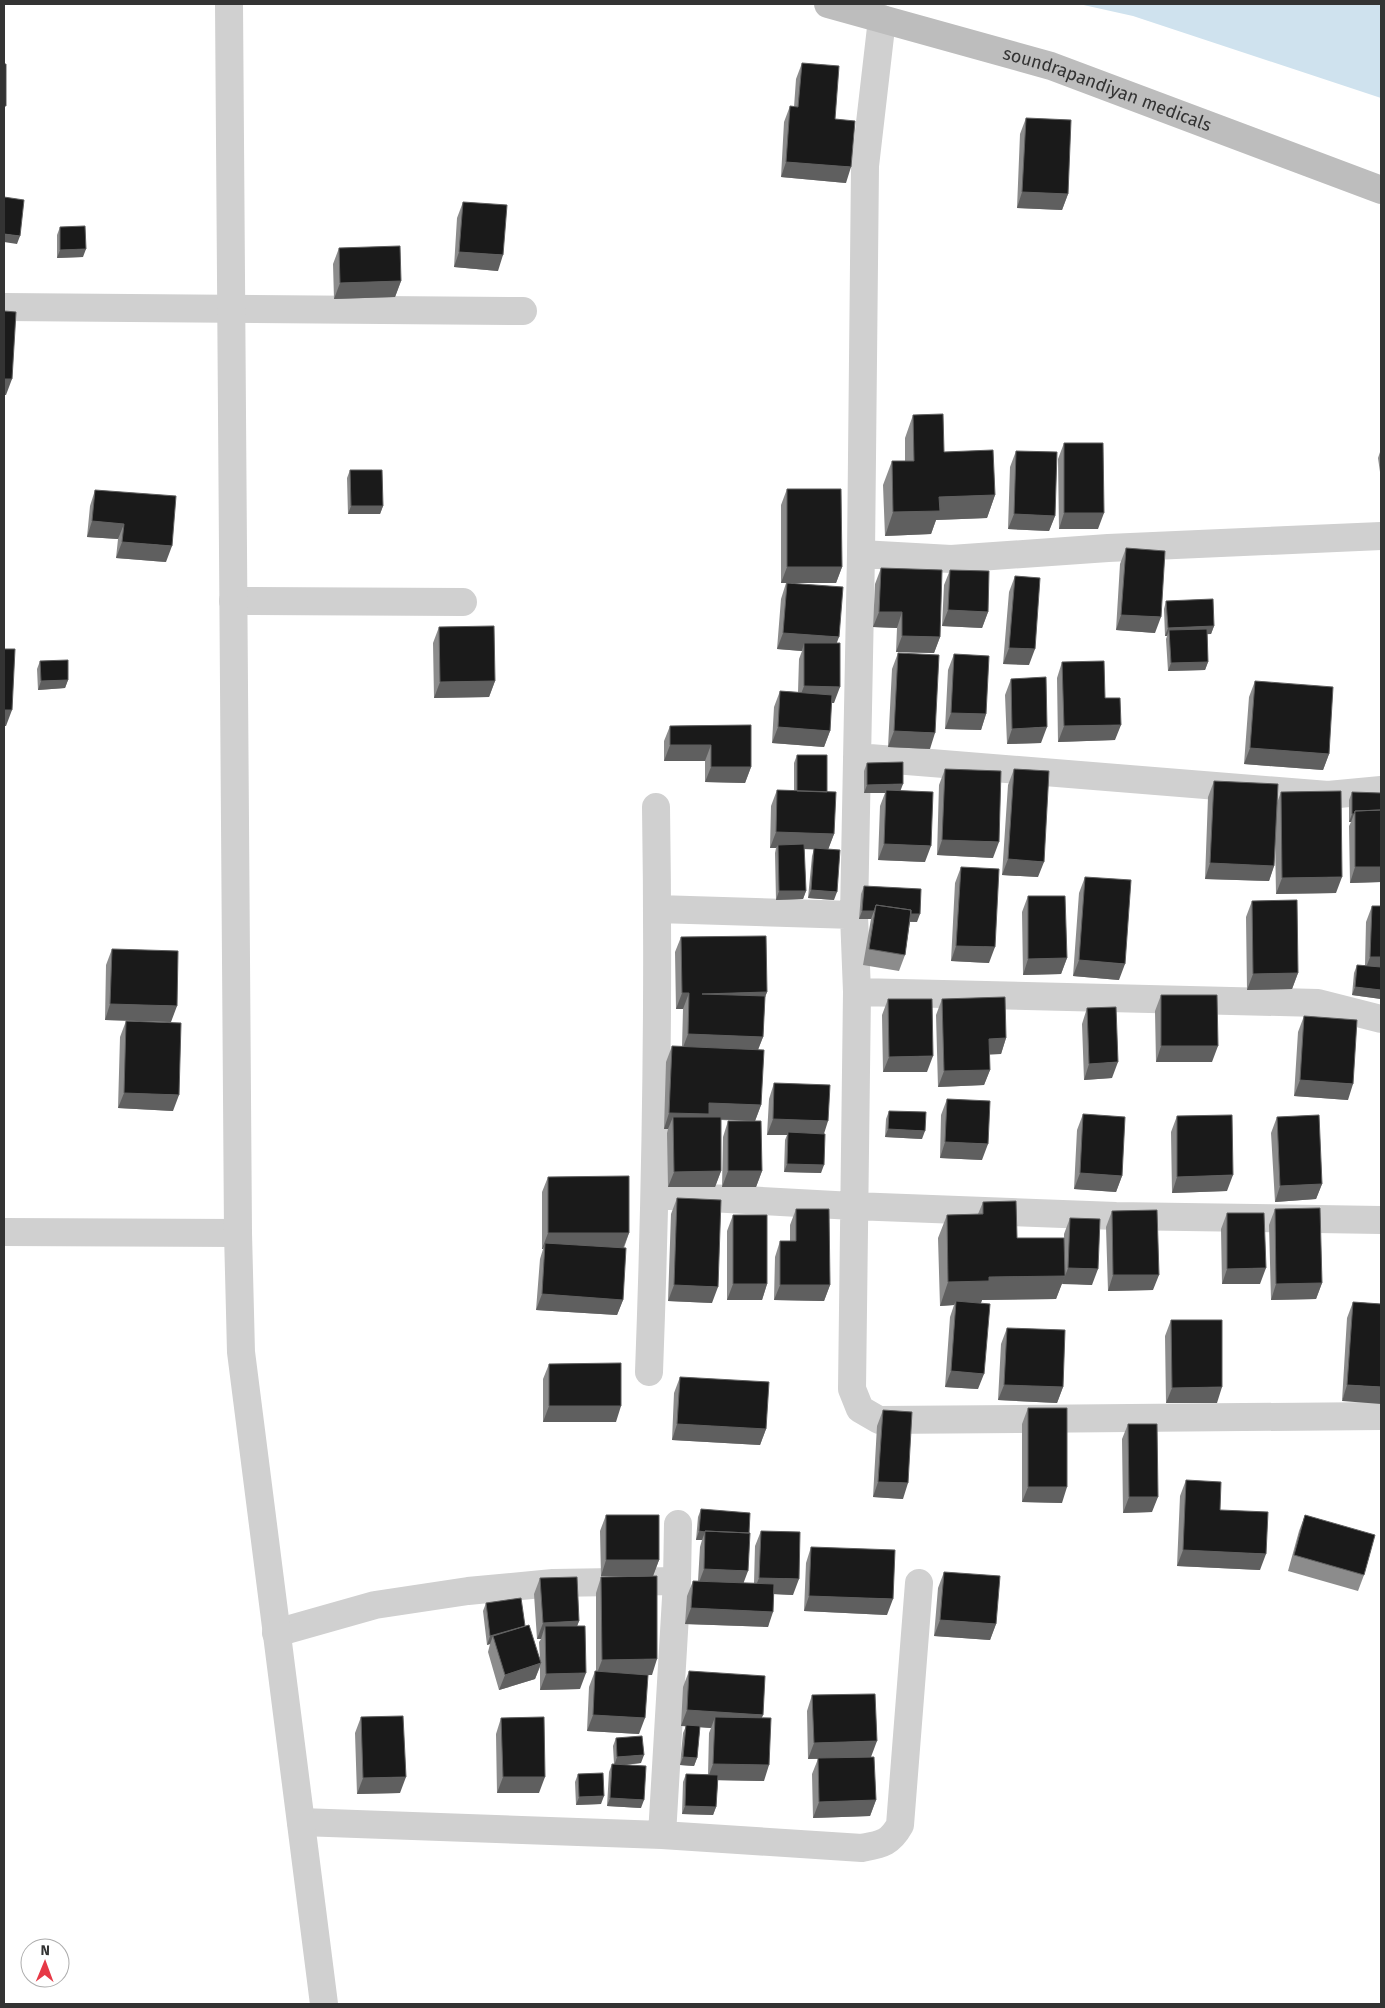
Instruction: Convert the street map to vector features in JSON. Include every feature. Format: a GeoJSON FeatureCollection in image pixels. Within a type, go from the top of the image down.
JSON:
{"type":"FeatureCollection","features":[{"type":"Feature","properties":{"kind":"main road","name":"soundrapandiyan medicals"},"geometry":{"type":"LineString","coordinates":[[828,4],[1051,66],[1381,190]]}},
{"type":"Feature","properties":{"kind":"street"},"geometry":{"type":"LineString","coordinates":[[229,4],[238,1233],[241,1352],[324,2004]]}},
{"type":"Feature","properties":{"kind":"street"},"geometry":{"type":"LineString","coordinates":[[882,19],[865,166],[861,554],[854,915],[857,992],[852,1389],[860,1409],[879,1420],[1381,1416]]}},
{"type":"Feature","properties":{"kind":"street"},"geometry":{"type":"LineString","coordinates":[[4,307],[523,311]]}},
{"type":"Feature","properties":{"kind":"street"},"geometry":{"type":"LineString","coordinates":[[861,554],[951,559],[1108,548],[1381,536]]}},
{"type":"Feature","properties":{"kind":"street"},"geometry":{"type":"LineString","coordinates":[[233,602],[462,602]]}},
{"type":"Feature","properties":{"kind":"street"},"geometry":{"type":"LineString","coordinates":[[857,757],[1328,794],[1381,790]]}},
{"type":"Feature","properties":{"kind":"street"},"geometry":{"type":"LineString","coordinates":[[649,1372],[655,1195],[656,807]]}},
{"type":"Feature","properties":{"kind":"street"},"geometry":{"type":"LineString","coordinates":[[657,909],[854,915]]}},
{"type":"Feature","properties":{"kind":"street"},"geometry":{"type":"LineString","coordinates":[[857,992],[1318,1003],[1381,1019]]}},
{"type":"Feature","properties":{"kind":"street"},"geometry":{"type":"LineString","coordinates":[[655,1195],[853,1206],[1116,1216],[1381,1220]]}},
{"type":"Feature","properties":{"kind":"street"},"geometry":{"type":"LineString","coordinates":[[4,1232],[238,1233]]}},
{"type":"Feature","properties":{"kind":"street"},"geometry":{"type":"LineString","coordinates":[[662,1835],[677,1581],[678,1524]]}},
{"type":"Feature","properties":{"kind":"street"},"geometry":{"type":"LineString","coordinates":[[276,1633],[374,1605],[468,1591],[553,1583],[677,1581]]}},
{"type":"Feature","properties":{"kind":"street"},"geometry":{"type":"LineString","coordinates":[[301,1822],[662,1835],[862,1848],[882,1844],[894,1836],[900,1825],[919,1583]]}},
{"type":"Feature","properties":{"kind":"water"},"geometry":{"type":"Polygon","coordinates":[[[1079,4],[1381,4],[1381,98],[1133,16],[1079,4]]]}},
{"type":"Feature","properties":{"kind":"building"},"geometry":{"type":"Polygon","coordinates":[[[802,63],[839,66],[835,119],[855,121],[851,167],[786,162],[790,106],[798,107],[802,63]]]}},
{"type":"Feature","properties":{"kind":"building"},"geometry":{"type":"Polygon","coordinates":[[[4,64],[6,64],[6,106],[4,106],[4,64]]]}},
{"type":"Feature","properties":{"kind":"building"},"geometry":{"type":"Polygon","coordinates":[[[1026,118],[1071,120],[1068,194],[1022,192],[1026,118]]]}},
{"type":"Feature","properties":{"kind":"building"},"geometry":{"type":"Polygon","coordinates":[[[4,197],[24,200],[20,236],[4,234],[4,197]]]}},
{"type":"Feature","properties":{"kind":"building"},"geometry":{"type":"Polygon","coordinates":[[[463,202],[507,205],[503,255],[459,252],[463,202]]]}},
{"type":"Feature","properties":{"kind":"building"},"geometry":{"type":"Polygon","coordinates":[[[85,226],[86,249],[60,250],[60,227],[85,226]]]}},
{"type":"Feature","properties":{"kind":"building"},"geometry":{"type":"Polygon","coordinates":[[[400,246],[401,281],[340,283],[339,248],[400,246]]]}},
{"type":"Feature","properties":{"kind":"building"},"geometry":{"type":"Polygon","coordinates":[[[4,311],[16,312],[12,379],[4,379],[4,311]]]}},
{"type":"Feature","properties":{"kind":"building"},"geometry":{"type":"Polygon","coordinates":[[[943,414],[944,452],[993,450],[995,495],[939,497],[940,511],[893,512],[892,461],[914,461],[913,415],[943,414]]]}},
{"type":"Feature","properties":{"kind":"building"},"geometry":{"type":"Polygon","coordinates":[[[1064,443],[1103,443],[1104,513],[1064,513],[1064,443]]]}},
{"type":"Feature","properties":{"kind":"building"},"geometry":{"type":"Polygon","coordinates":[[[1016,451],[1057,452],[1055,516],[1014,514],[1016,451]]]}},
{"type":"Feature","properties":{"kind":"building"},"geometry":{"type":"Polygon","coordinates":[[[350,470],[382,470],[383,506],[351,506],[350,470]]]}},
{"type":"Feature","properties":{"kind":"building"},"geometry":{"type":"Polygon","coordinates":[[[787,489],[841,489],[842,567],[787,567],[787,489]]]}},
{"type":"Feature","properties":{"kind":"building"},"geometry":{"type":"Polygon","coordinates":[[[95,490],[176,496],[172,546],[122,542],[124,524],[92,521],[95,490]]]}},
{"type":"Feature","properties":{"kind":"building"},"geometry":{"type":"Polygon","coordinates":[[[1126,548],[1165,551],[1161,617],[1121,615],[1126,548]]]}},
{"type":"Feature","properties":{"kind":"building"},"geometry":{"type":"Polygon","coordinates":[[[881,568],[942,570],[940,637],[902,636],[902,612],[879,612],[881,568]]]}},
{"type":"Feature","properties":{"kind":"building"},"geometry":{"type":"Polygon","coordinates":[[[950,570],[989,571],[988,612],[948,610],[950,570]]]}},
{"type":"Feature","properties":{"kind":"building"},"geometry":{"type":"Polygon","coordinates":[[[1015,576],[1040,578],[1035,649],[1009,648],[1015,576]]]}},
{"type":"Feature","properties":{"kind":"building"},"geometry":{"type":"Polygon","coordinates":[[[787,583],[843,587],[839,637],[783,633],[787,583]]]}},
{"type":"Feature","properties":{"kind":"building"},"geometry":{"type":"Polygon","coordinates":[[[1213,599],[1214,626],[1168,628],[1166,601],[1213,599]]]}},
{"type":"Feature","properties":{"kind":"building"},"geometry":{"type":"Polygon","coordinates":[[[494,626],[495,681],[440,682],[439,627],[494,626]]]}},
{"type":"Feature","properties":{"kind":"building"},"geometry":{"type":"Polygon","coordinates":[[[1207,629],[1208,662],[1171,663],[1169,630],[1207,629]]]}},
{"type":"Feature","properties":{"kind":"building"},"geometry":{"type":"Polygon","coordinates":[[[804,643],[840,643],[840,687],[804,686],[804,643]]]}},
{"type":"Feature","properties":{"kind":"building"},"geometry":{"type":"Polygon","coordinates":[[[4,649],[15,649],[12,710],[4,710],[4,649]]]}},
{"type":"Feature","properties":{"kind":"building"},"geometry":{"type":"Polygon","coordinates":[[[898,653],[939,655],[935,733],[894,731],[898,653]]]}},
{"type":"Feature","properties":{"kind":"building"},"geometry":{"type":"Polygon","coordinates":[[[954,654],[989,656],[986,714],[951,713],[954,654]]]}},
{"type":"Feature","properties":{"kind":"building"},"geometry":{"type":"Polygon","coordinates":[[[68,660],[68,680],[41,681],[40,661],[68,660]]]}},
{"type":"Feature","properties":{"kind":"building"},"geometry":{"type":"Polygon","coordinates":[[[1104,661],[1105,698],[1120,698],[1121,725],[1064,726],[1062,662],[1104,661]]]}},
{"type":"Feature","properties":{"kind":"building"},"geometry":{"type":"Polygon","coordinates":[[[1046,677],[1047,727],[1012,729],[1011,679],[1046,677]]]}},
{"type":"Feature","properties":{"kind":"building"},"geometry":{"type":"Polygon","coordinates":[[[1255,681],[1333,687],[1329,754],[1250,748],[1255,681]]]}},
{"type":"Feature","properties":{"kind":"building"},"geometry":{"type":"Polygon","coordinates":[[[780,691],[832,695],[830,731],[778,727],[780,691]]]}},
{"type":"Feature","properties":{"kind":"building"},"geometry":{"type":"Polygon","coordinates":[[[751,725],[751,767],[711,767],[711,745],[670,745],[670,726],[751,725]]]}},
{"type":"Feature","properties":{"kind":"building"},"geometry":{"type":"Polygon","coordinates":[[[797,755],[827,755],[827,792],[797,791],[797,755]]]}},
{"type":"Feature","properties":{"kind":"building"},"geometry":{"type":"Polygon","coordinates":[[[903,762],[903,784],[867,785],[867,763],[903,762]]]}},
{"type":"Feature","properties":{"kind":"building"},"geometry":{"type":"Polygon","coordinates":[[[945,769],[1001,771],[999,842],[942,840],[945,769]]]}},
{"type":"Feature","properties":{"kind":"building"},"geometry":{"type":"Polygon","coordinates":[[[1014,769],[1049,771],[1044,862],[1008,859],[1014,769]]]}},
{"type":"Feature","properties":{"kind":"building"},"geometry":{"type":"Polygon","coordinates":[[[1214,781],[1278,784],[1274,866],[1210,863],[1214,781]]]}},
{"type":"Feature","properties":{"kind":"building"},"geometry":{"type":"Polygon","coordinates":[[[777,790],[836,792],[834,834],[776,832],[777,790]]]}},
{"type":"Feature","properties":{"kind":"building"},"geometry":{"type":"Polygon","coordinates":[[[886,790],[933,792],[931,846],[884,844],[886,790]]]}},
{"type":"Feature","properties":{"kind":"building"},"geometry":{"type":"Polygon","coordinates":[[[1341,791],[1342,877],[1282,878],[1281,792],[1341,791]]]}},
{"type":"Feature","properties":{"kind":"building"},"geometry":{"type":"Polygon","coordinates":[[[1352,792],[1381,793],[1381,810],[1355,811],[1352,814],[1352,792]]]}},
{"type":"Feature","properties":{"kind":"building"},"geometry":{"type":"Polygon","coordinates":[[[1381,810],[1381,867],[1355,867],[1355,811],[1381,810]]]}},
{"type":"Feature","properties":{"kind":"building"},"geometry":{"type":"Polygon","coordinates":[[[804,844],[806,891],[779,891],[778,845],[804,844]]]}},
{"type":"Feature","properties":{"kind":"building"},"geometry":{"type":"Polygon","coordinates":[[[814,848],[840,850],[837,892],[811,890],[814,848]]]}},
{"type":"Feature","properties":{"kind":"building"},"geometry":{"type":"Polygon","coordinates":[[[961,867],[999,869],[995,947],[956,946],[961,867]]]}},
{"type":"Feature","properties":{"kind":"building"},"geometry":{"type":"Polygon","coordinates":[[[1085,877],[1131,880],[1125,964],[1079,960],[1085,877]]]}},
{"type":"Feature","properties":{"kind":"building"},"geometry":{"type":"Polygon","coordinates":[[[864,886],[921,889],[920,914],[911,914],[911,910],[876,905],[874,911],[862,911],[864,886]]]}},
{"type":"Feature","properties":{"kind":"building"},"geometry":{"type":"Polygon","coordinates":[[[1028,896],[1065,896],[1067,958],[1028,959],[1028,896]]]}},
{"type":"Feature","properties":{"kind":"building"},"geometry":{"type":"Polygon","coordinates":[[[1297,900],[1298,973],[1253,974],[1252,901],[1297,900]]]}},
{"type":"Feature","properties":{"kind":"building"},"geometry":{"type":"Polygon","coordinates":[[[876,905],[911,910],[905,955],[869,949],[876,905]]]}},
{"type":"Feature","properties":{"kind":"building"},"geometry":{"type":"Polygon","coordinates":[[[1372,906],[1381,906],[1381,957],[1370,957],[1372,906]]]}},
{"type":"Feature","properties":{"kind":"building"},"geometry":{"type":"Polygon","coordinates":[[[766,936],[767,992],[702,994],[765,996],[763,1037],[688,1034],[689,993],[682,993],[681,937],[766,936]]]}},
{"type":"Feature","properties":{"kind":"building"},"geometry":{"type":"Polygon","coordinates":[[[112,949],[178,951],[177,1006],[110,1004],[112,949]]]}},
{"type":"Feature","properties":{"kind":"building"},"geometry":{"type":"Polygon","coordinates":[[[1357,965],[1381,967],[1381,990],[1355,987],[1357,965]]]}},
{"type":"Feature","properties":{"kind":"building"},"geometry":{"type":"Polygon","coordinates":[[[1161,995],[1217,995],[1218,1046],[1161,1046],[1161,995]]]}},
{"type":"Feature","properties":{"kind":"building"},"geometry":{"type":"Polygon","coordinates":[[[1005,997],[1006,1038],[989,1039],[990,1070],[944,1071],[942,999],[1005,997]]]}},
{"type":"Feature","properties":{"kind":"building"},"geometry":{"type":"Polygon","coordinates":[[[888,999],[932,999],[933,1056],[889,1057],[888,999]]]}},
{"type":"Feature","properties":{"kind":"building"},"geometry":{"type":"Polygon","coordinates":[[[1116,1007],[1118,1062],[1089,1064],[1087,1008],[1116,1007]]]}},
{"type":"Feature","properties":{"kind":"building"},"geometry":{"type":"Polygon","coordinates":[[[1304,1016],[1357,1020],[1353,1084],[1300,1080],[1304,1016]]]}},
{"type":"Feature","properties":{"kind":"building"},"geometry":{"type":"Polygon","coordinates":[[[126,1021],[181,1023],[179,1095],[124,1093],[126,1021]]]}},
{"type":"Feature","properties":{"kind":"building"},"geometry":{"type":"Polygon","coordinates":[[[672,1046],[764,1050],[761,1105],[709,1103],[709,1114],[669,1113],[672,1046]]]}},
{"type":"Feature","properties":{"kind":"building"},"geometry":{"type":"Polygon","coordinates":[[[774,1083],[830,1085],[828,1121],[773,1119],[774,1083]]]}},
{"type":"Feature","properties":{"kind":"building"},"geometry":{"type":"Polygon","coordinates":[[[947,1099],[990,1101],[988,1144],[945,1142],[947,1099]]]}},
{"type":"Feature","properties":{"kind":"building"},"geometry":{"type":"Polygon","coordinates":[[[889,1111],[926,1112],[925,1131],[888,1129],[889,1111]]]}},
{"type":"Feature","properties":{"kind":"building"},"geometry":{"type":"Polygon","coordinates":[[[1083,1114],[1125,1117],[1122,1176],[1080,1173],[1083,1114]]]}},
{"type":"Feature","properties":{"kind":"building"},"geometry":{"type":"Polygon","coordinates":[[[1232,1115],[1233,1175],[1177,1177],[1177,1116],[1232,1115]]]}},
{"type":"Feature","properties":{"kind":"building"},"geometry":{"type":"Polygon","coordinates":[[[1319,1115],[1322,1184],[1280,1186],[1277,1117],[1319,1115]]]}},
{"type":"Feature","properties":{"kind":"building"},"geometry":{"type":"Polygon","coordinates":[[[673,1117],[721,1117],[721,1171],[674,1172],[673,1117]]]}},
{"type":"Feature","properties":{"kind":"building"},"geometry":{"type":"Polygon","coordinates":[[[728,1121],[761,1121],[762,1171],[728,1171],[728,1121]]]}},
{"type":"Feature","properties":{"kind":"building"},"geometry":{"type":"Polygon","coordinates":[[[788,1132],[825,1134],[824,1165],[787,1164],[788,1132]]]}},
{"type":"Feature","properties":{"kind":"building"},"geometry":{"type":"Polygon","coordinates":[[[629,1176],[629,1233],[548,1233],[548,1177],[629,1176]]]}},
{"type":"Feature","properties":{"kind":"building"},"geometry":{"type":"Polygon","coordinates":[[[677,1198],[721,1200],[718,1287],[674,1285],[677,1198]]]}},
{"type":"Feature","properties":{"kind":"building"},"geometry":{"type":"Polygon","coordinates":[[[1016,1201],[1017,1238],[1064,1238],[1065,1276],[989,1277],[989,1281],[948,1282],[947,1215],[983,1214],[983,1202],[1016,1201]]]}},
{"type":"Feature","properties":{"kind":"building"},"geometry":{"type":"Polygon","coordinates":[[[1320,1208],[1322,1283],[1276,1284],[1275,1209],[1320,1208]]]}},
{"type":"Feature","properties":{"kind":"building"},"geometry":{"type":"Polygon","coordinates":[[[796,1209],[829,1209],[830,1285],[780,1285],[780,1241],[796,1241],[796,1209]]]}},
{"type":"Feature","properties":{"kind":"building"},"geometry":{"type":"Polygon","coordinates":[[[1157,1210],[1159,1275],[1113,1275],[1112,1211],[1157,1210]]]}},
{"type":"Feature","properties":{"kind":"building"},"geometry":{"type":"Polygon","coordinates":[[[1227,1213],[1264,1213],[1266,1268],[1227,1269],[1227,1213]]]}},
{"type":"Feature","properties":{"kind":"building"},"geometry":{"type":"Polygon","coordinates":[[[733,1215],[767,1215],[767,1284],[733,1284],[733,1215]]]}},
{"type":"Feature","properties":{"kind":"building"},"geometry":{"type":"Polygon","coordinates":[[[1070,1218],[1100,1219],[1098,1269],[1068,1268],[1070,1218]]]}},
{"type":"Feature","properties":{"kind":"building"},"geometry":{"type":"Polygon","coordinates":[[[545,1243],[626,1248],[623,1300],[542,1294],[545,1243]]]}},
{"type":"Feature","properties":{"kind":"building"},"geometry":{"type":"Polygon","coordinates":[[[956,1301],[990,1304],[984,1374],[951,1371],[956,1301]]]}},
{"type":"Feature","properties":{"kind":"building"},"geometry":{"type":"Polygon","coordinates":[[[1353,1302],[1381,1304],[1381,1387],[1347,1385],[1353,1302]]]}},
{"type":"Feature","properties":{"kind":"building"},"geometry":{"type":"Polygon","coordinates":[[[1171,1320],[1222,1320],[1222,1387],[1172,1388],[1171,1320]]]}},
{"type":"Feature","properties":{"kind":"building"},"geometry":{"type":"Polygon","coordinates":[[[1007,1328],[1065,1330],[1063,1387],[1004,1385],[1007,1328]]]}},
{"type":"Feature","properties":{"kind":"building"},"geometry":{"type":"Polygon","coordinates":[[[621,1363],[621,1406],[549,1406],[549,1364],[621,1363]]]}},
{"type":"Feature","properties":{"kind":"building"},"geometry":{"type":"Polygon","coordinates":[[[680,1377],[769,1382],[766,1429],[677,1424],[680,1377]]]}},
{"type":"Feature","properties":{"kind":"building"},"geometry":{"type":"Polygon","coordinates":[[[1028,1408],[1067,1408],[1067,1487],[1028,1487],[1028,1408]]]}},
{"type":"Feature","properties":{"kind":"building"},"geometry":{"type":"Polygon","coordinates":[[[883,1410],[912,1412],[908,1483],[878,1482],[883,1410]]]}},
{"type":"Feature","properties":{"kind":"building"},"geometry":{"type":"Polygon","coordinates":[[[1128,1424],[1157,1424],[1158,1497],[1129,1497],[1128,1424]]]}},
{"type":"Feature","properties":{"kind":"building"},"geometry":{"type":"Polygon","coordinates":[[[1186,1480],[1221,1482],[1220,1510],[1268,1512],[1266,1554],[1183,1550],[1186,1480]]]}},
{"type":"Feature","properties":{"kind":"building"},"geometry":{"type":"Polygon","coordinates":[[[701,1509],[750,1513],[749,1533],[699,1531],[701,1509]]]}},
{"type":"Feature","properties":{"kind":"building"},"geometry":{"type":"Polygon","coordinates":[[[606,1515],[659,1515],[659,1560],[606,1560],[606,1515]]]}},
{"type":"Feature","properties":{"kind":"building"},"geometry":{"type":"Polygon","coordinates":[[[1305,1515],[1375,1535],[1364,1575],[1294,1555],[1305,1515]]]}},
{"type":"Feature","properties":{"kind":"building"},"geometry":{"type":"Polygon","coordinates":[[[705,1531],[750,1533],[748,1571],[704,1569],[705,1531]]]}},
{"type":"Feature","properties":{"kind":"building"},"geometry":{"type":"Polygon","coordinates":[[[761,1531],[800,1532],[799,1579],[759,1578],[761,1531]]]}},
{"type":"Feature","properties":{"kind":"building"},"geometry":{"type":"Polygon","coordinates":[[[811,1547],[895,1550],[893,1599],[809,1596],[811,1547]]]}},
{"type":"Feature","properties":{"kind":"building"},"geometry":{"type":"Polygon","coordinates":[[[944,1572],[1000,1576],[996,1624],[940,1620],[944,1572]]]}},
{"type":"Feature","properties":{"kind":"building"},"geometry":{"type":"Polygon","coordinates":[[[657,1576],[657,1659],[602,1660],[601,1577],[657,1576]]]}},
{"type":"Feature","properties":{"kind":"building"},"geometry":{"type":"Polygon","coordinates":[[[577,1577],[579,1621],[543,1623],[540,1578],[577,1577]]]}},
{"type":"Feature","properties":{"kind":"building"},"geometry":{"type":"Polygon","coordinates":[[[693,1581],[774,1584],[773,1612],[691,1608],[693,1581]]]}},
{"type":"Feature","properties":{"kind":"building"},"geometry":{"type":"Polygon","coordinates":[[[521,1598],[525,1626],[490,1636],[486,1603],[521,1598]]]}},
{"type":"Feature","properties":{"kind":"building"},"geometry":{"type":"Polygon","coordinates":[[[529,1625],[541,1663],[505,1675],[493,1636],[529,1625]]]}},
{"type":"Feature","properties":{"kind":"building"},"geometry":{"type":"Polygon","coordinates":[[[545,1626],[585,1626],[586,1673],[546,1674],[545,1626]]]}},
{"type":"Feature","properties":{"kind":"building"},"geometry":{"type":"Polygon","coordinates":[[[595,1671],[648,1675],[645,1718],[593,1715],[595,1671]]]}},
{"type":"Feature","properties":{"kind":"building"},"geometry":{"type":"Polygon","coordinates":[[[689,1671],[765,1676],[763,1715],[687,1710],[689,1671]]]}},
{"type":"Feature","properties":{"kind":"building"},"geometry":{"type":"Polygon","coordinates":[[[875,1694],[877,1741],[814,1743],[812,1695],[875,1694]]]}},
{"type":"Feature","properties":{"kind":"building"},"geometry":{"type":"Polygon","coordinates":[[[403,1716],[406,1777],[363,1778],[361,1717],[403,1716]]]}},
{"type":"Feature","properties":{"kind":"building"},"geometry":{"type":"Polygon","coordinates":[[[544,1717],[545,1777],[503,1777],[501,1718],[544,1717]]]}},
{"type":"Feature","properties":{"kind":"building"},"geometry":{"type":"Polygon","coordinates":[[[715,1717],[771,1718],[769,1765],[713,1764],[715,1717]]]}},
{"type":"Feature","properties":{"kind":"building"},"geometry":{"type":"Polygon","coordinates":[[[686,1725],[700,1726],[697,1758],[683,1757],[686,1725]]]}},
{"type":"Feature","properties":{"kind":"building"},"geometry":{"type":"Polygon","coordinates":[[[642,1736],[644,1755],[617,1757],[616,1738],[642,1736]]]}},
{"type":"Feature","properties":{"kind":"building"},"geometry":{"type":"Polygon","coordinates":[[[874,1757],[876,1800],[819,1802],[818,1758],[874,1757]]]}},
{"type":"Feature","properties":{"kind":"building"},"geometry":{"type":"Polygon","coordinates":[[[612,1764],[646,1766],[644,1800],[610,1798],[612,1764]]]}},
{"type":"Feature","properties":{"kind":"building"},"geometry":{"type":"Polygon","coordinates":[[[603,1773],[604,1796],[579,1797],[578,1774],[603,1773]]]}},
{"type":"Feature","properties":{"kind":"building"},"geometry":{"type":"Polygon","coordinates":[[[686,1774],[718,1775],[716,1807],[685,1806],[686,1774]]]}}]}
